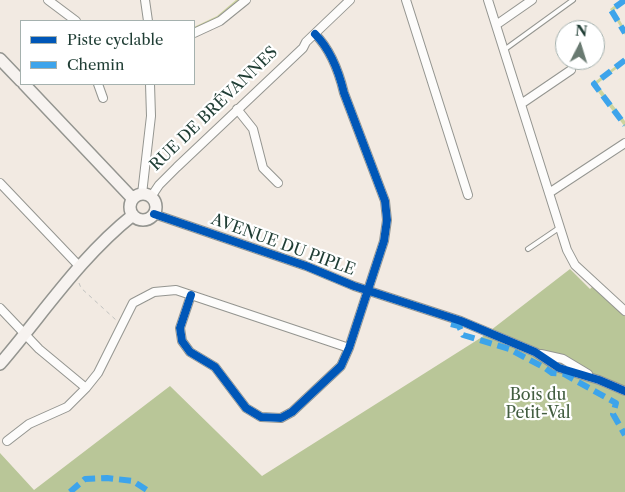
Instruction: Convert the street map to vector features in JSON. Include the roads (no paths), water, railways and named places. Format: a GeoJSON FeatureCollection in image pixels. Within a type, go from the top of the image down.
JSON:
{"type":"FeatureCollection","features":[{"type":"Feature","properties":{"kind":"street"},"geometry":{"type":"LineString","coordinates":[[48,0],[75,20]]}},
{"type":"Feature","properties":{"kind":"street"},"geometry":{"type":"LineString","coordinates":[[145,0],[148,20]]}},
{"type":"Feature","properties":{"kind":"street"},"geometry":{"type":"LineString","coordinates":[[195,33],[220,21],[246,0]]}},
{"type":"Feature","properties":{"kind":"street","name":"RUE DE BRÉVANNES"},"geometry":{"type":"LineString","coordinates":[[142,197],[168,177],[303,48],[310,46],[327,23],[350,0]]}},
{"type":"Feature","properties":{"kind":"street"},"geometry":{"type":"LineString","coordinates":[[406,0],[468,195]]}},
{"type":"Feature","properties":{"kind":"street"},"geometry":{"type":"LineString","coordinates":[[488,0],[567,250],[575,265],[625,311]]}},
{"type":"Feature","properties":{"kind":"street"},"geometry":{"type":"LineString","coordinates":[[496,25],[532,0]]}},
{"type":"Feature","properties":{"kind":"street"},"geometry":{"type":"LineString","coordinates":[[191,295],[180,328],[182,341],[190,352],[215,367],[246,408],[261,417],[281,418],[292,412],[341,366],[350,348],[384,241],[387,220],[385,201],[340,78],[325,46],[316,36]]}},
{"type":"Feature","properties":{"kind":"street"},"geometry":{"type":"LineString","coordinates":[[0,58],[20,80]]}},
{"type":"Feature","properties":{"kind":"street"},"geometry":{"type":"LineString","coordinates":[[521,104],[572,70]]}},
{"type":"Feature","properties":{"kind":"street"},"geometry":{"type":"LineString","coordinates":[[25,85],[142,197],[156,204],[151,218],[143,220],[133,215],[130,208],[142,197],[151,116],[150,85]]}},
{"type":"Feature","properties":{"kind":"street"},"geometry":{"type":"LineString","coordinates":[[98,85],[103,98]]}},
{"type":"Feature","properties":{"kind":"street"},"geometry":{"type":"LineString","coordinates":[[237,109],[253,129],[263,168],[278,183]]}},
{"type":"Feature","properties":{"kind":"street"},"geometry":{"type":"LineString","coordinates":[[550,194],[625,143]]}},
{"type":"Feature","properties":{"kind":"street"},"geometry":{"type":"LineString","coordinates":[[0,183],[77,270]]}},
{"type":"Feature","properties":{"kind":"street","name":"AVENUE DU PIPLE"},"geometry":{"type":"LineString","coordinates":[[154,214],[453,318],[535,352],[559,368],[598,380],[625,392]]}},
{"type":"Feature","properties":{"kind":"street"},"geometry":{"type":"LineString","coordinates":[[0,364],[77,270],[133,215]]}},
{"type":"Feature","properties":{"kind":"street"},"geometry":{"type":"LineString","coordinates":[[7,441],[29,424],[67,407],[86,388],[98,373],[133,303],[154,292],[176,290],[350,348]]}},
{"type":"Feature","properties":{"kind":"street"},"geometry":{"type":"LineString","coordinates":[[0,308],[39,349],[86,388]]}},
{"type":"Feature","properties":{"kind":"street"},"geometry":{"type":"LineString","coordinates":[[0,358],[24,334]]}},
{"type":"Feature","properties":{"kind":"lane"},"geometry":{"type":"LineString","coordinates":[[504,50],[573,0]]}},
{"type":"Feature","properties":{"kind":"lane"},"geometry":{"type":"LineString","coordinates":[[528,249],[560,227]]}},
{"type":"Feature","properties":{"kind":"park label","name":"Bois du Petit-Val"},"geometry":{"type":"Point","coordinates":[538,404]}}]}
